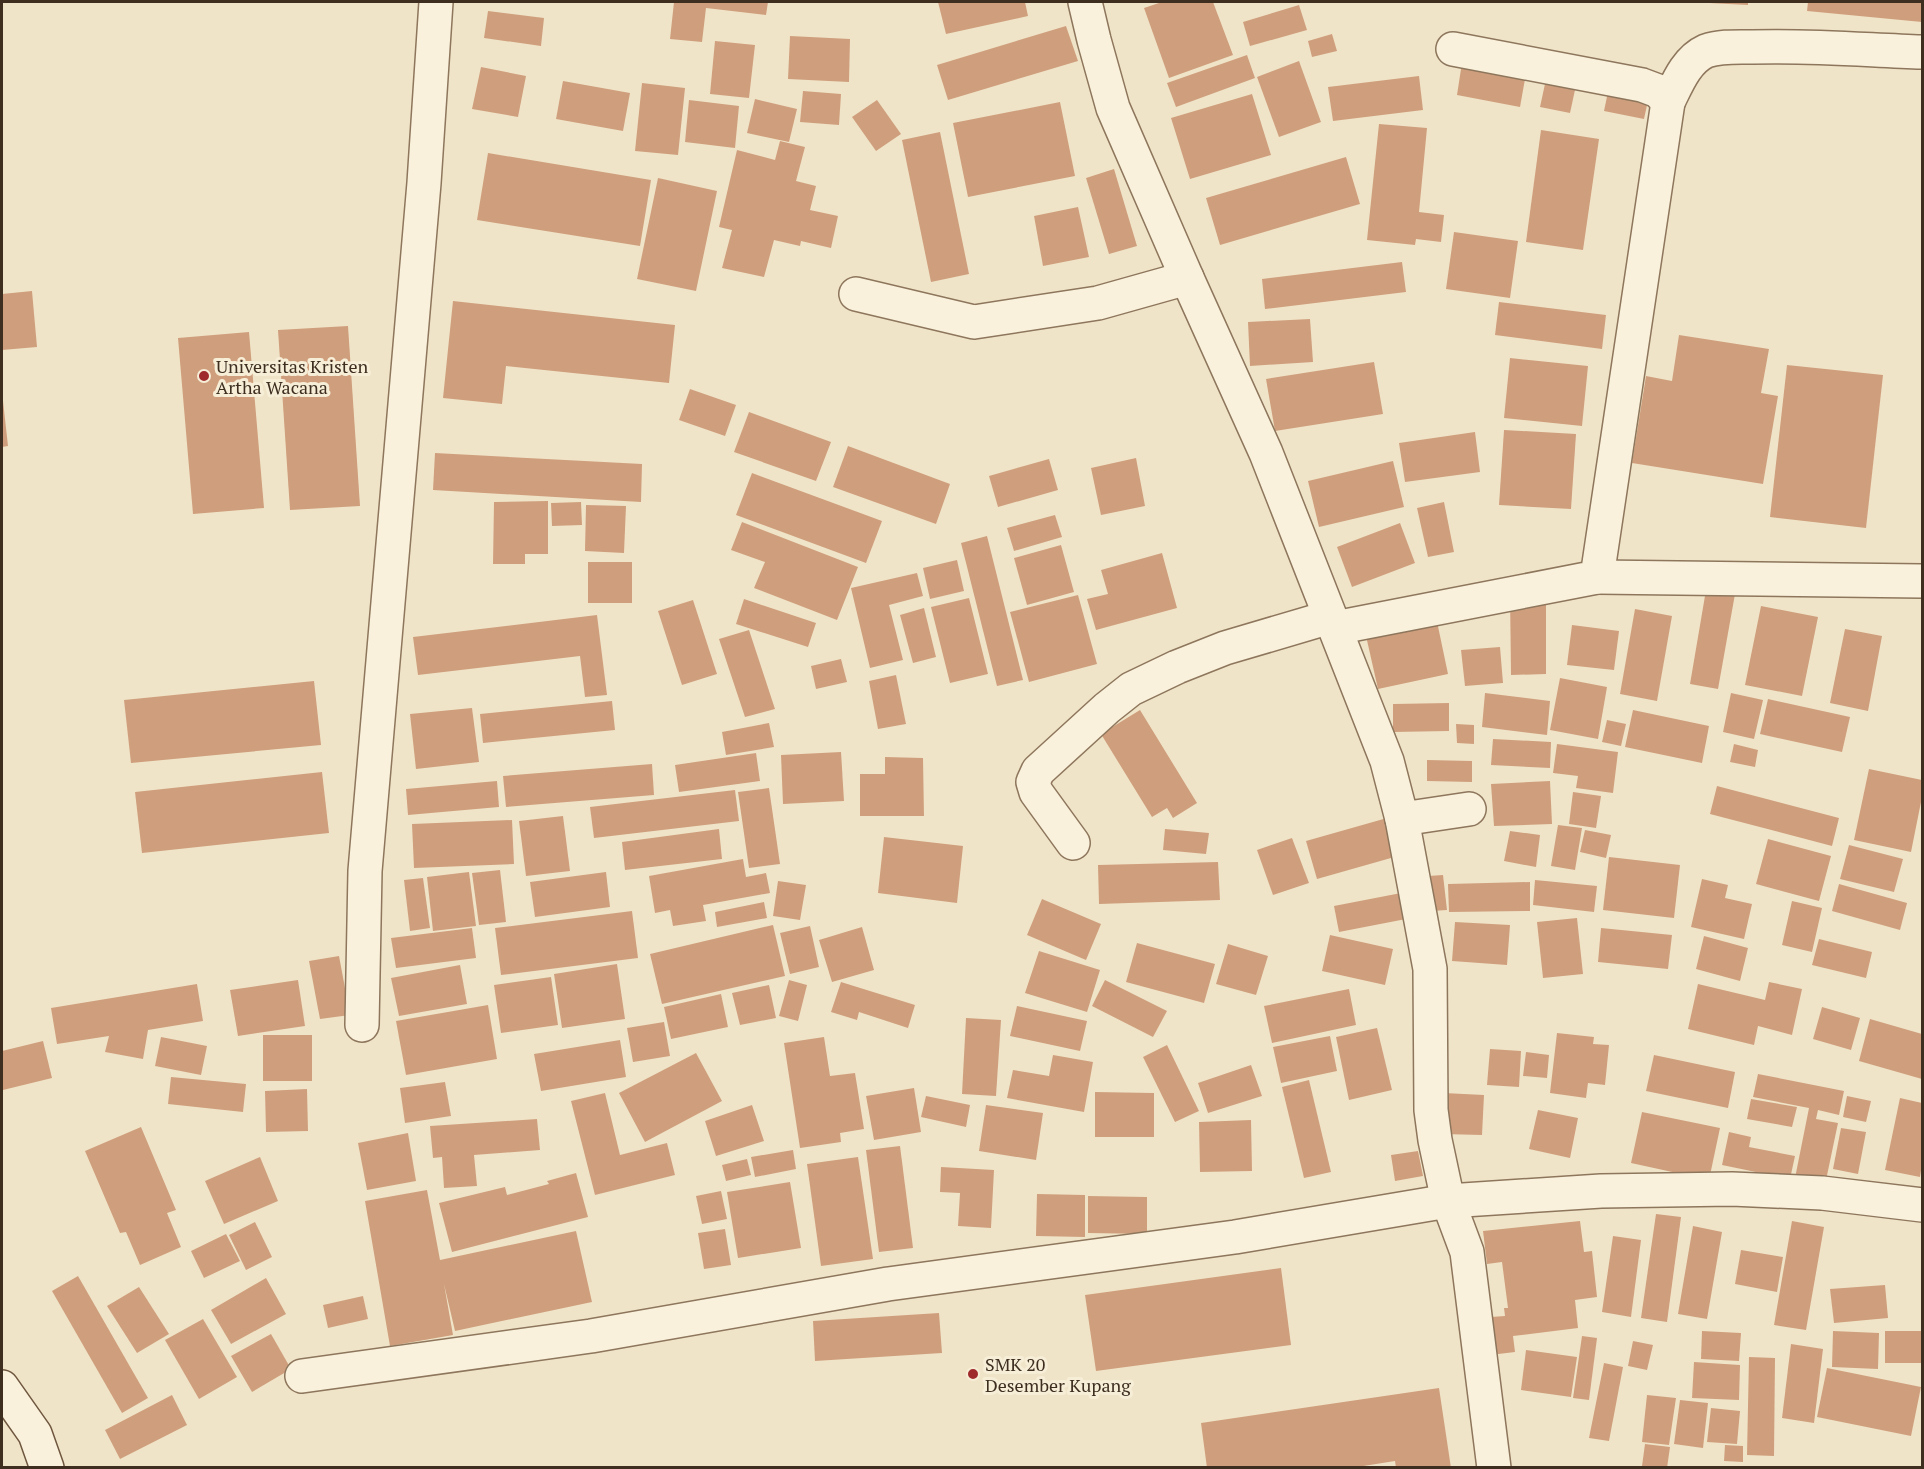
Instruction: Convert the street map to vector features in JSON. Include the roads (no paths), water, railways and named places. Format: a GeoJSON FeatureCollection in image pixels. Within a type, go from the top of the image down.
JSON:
{"type":"FeatureCollection","features":[{"type":"Feature","properties":{"kind":"street"},"geometry":{"type":"LineString","coordinates":[[362,1025],[365,871],[424,183],[436,2]]}},
{"type":"Feature","properties":{"kind":"street"},"geometry":{"type":"LineString","coordinates":[[1085,2],[1113,108],[1266,453],[1387,761],[1402,819],[1430,969],[1431,1110],[1448,1201],[1467,1252],[1494,1467]]}},
{"type":"Feature","properties":{"kind":"street"},"geometry":{"type":"LineString","coordinates":[[1597,577],[1668,102],[1682,74],[1690,63],[1705,51],[1723,47],[1778,46],[1923,52]]}},
{"type":"Feature","properties":{"kind":"street"},"geometry":{"type":"LineString","coordinates":[[1453,49],[1642,85],[1658,91],[1668,102]]}},
{"type":"Feature","properties":{"kind":"street"},"geometry":{"type":"LineString","coordinates":[[856,294],[974,322],[1098,303],[1187,278]]}},
{"type":"Feature","properties":{"kind":"street"},"geometry":{"type":"LineString","coordinates":[[1073,843],[1036,792],[1033,782],[1038,771],[1131,689],[1225,648],[1333,622],[1597,577],[1923,581]]}},
{"type":"Feature","properties":{"kind":"street"},"geometry":{"type":"LineString","coordinates":[[1402,819],[1469,809]]}},
{"type":"Feature","properties":{"kind":"street"},"geometry":{"type":"LineString","coordinates":[[302,1376],[591,1336],[888,1284],[1235,1237],[1448,1201],[1600,1191],[1732,1189],[1822,1193],[1923,1205]]}},
{"type":"Feature","properties":{"kind":"street"},"geometry":{"type":"LineString","coordinates":[[2,1387],[35,1434],[47,1467]]}},
{"type":"Feature","properties":{"kind":"place","name":"Universitas Kristen Artha Wacana"},"geometry":{"type":"Point","coordinates":[204,376]}},
{"type":"Feature","properties":{"kind":"place","name":"SMK 20 Desember Kupang"},"geometry":{"type":"Point","coordinates":[973,1374]}}]}
